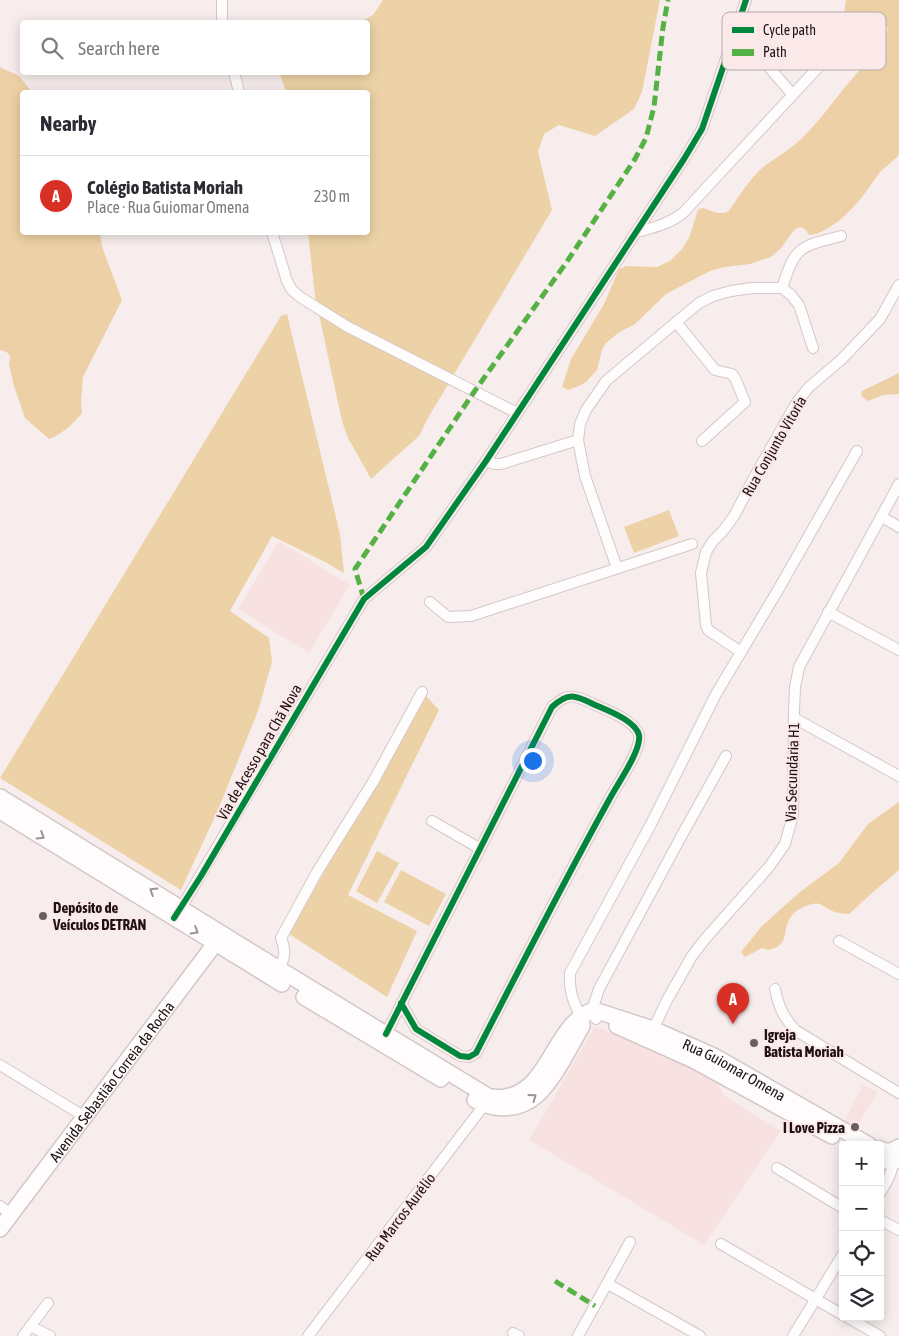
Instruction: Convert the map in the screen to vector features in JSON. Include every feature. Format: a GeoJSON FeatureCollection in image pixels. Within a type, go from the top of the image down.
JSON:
{"type":"FeatureCollection","features":[{"type":"Feature","properties":{"kind":"street"},"geometry":{"type":"LineString","coordinates":[[222,0],[222,20]]}},
{"type":"Feature","properties":{"kind":"street"},"geometry":{"type":"LineString","coordinates":[[742,12],[746,0]]}},
{"type":"Feature","properties":{"kind":"street"},"geometry":{"type":"LineString","coordinates":[[578,440],[501,464],[486,461],[702,129],[722,70]]}},
{"type":"Feature","properties":{"kind":"street"},"geometry":{"type":"LineString","coordinates":[[771,70],[793,95]]}},
{"type":"Feature","properties":{"kind":"street"},"geometry":{"type":"LineString","coordinates":[[636,232],[657,227],[677,218],[816,70]]}},
{"type":"Feature","properties":{"kind":"street"},"geometry":{"type":"LineString","coordinates":[[235,75],[238,90]]}},
{"type":"Feature","properties":{"kind":"street"},"geometry":{"type":"LineString","coordinates":[[273,235],[287,281],[292,290],[300,297],[348,327],[517,414]]}},
{"type":"Feature","properties":{"kind":"street"},"geometry":{"type":"LineString","coordinates":[[782,288],[794,259],[800,251],[809,246],[841,236]]}},
{"type":"Feature","properties":{"kind":"street","name":"Rua Conjunto Vitoría"},"geometry":{"type":"LineString","coordinates":[[741,652],[708,630],[706,625],[701,573],[710,547],[734,516],[797,402],[809,386],[840,360],[880,319],[899,285]]}},
{"type":"Feature","properties":{"kind":"street"},"geometry":{"type":"LineString","coordinates":[[618,568],[585,476],[578,440],[580,424],[586,410],[606,381],[699,303],[713,296],[745,289],[782,288],[791,294],[799,305],[814,348]]}},
{"type":"Feature","properties":{"kind":"street"},"geometry":{"type":"LineString","coordinates":[[676,322],[715,370],[732,374],[745,402],[702,441]]}},
{"type":"Feature","properties":{"kind":"street"},"geometry":{"type":"LineString","coordinates":[[589,1017],[572,1000],[569,989],[570,973],[651,824],[716,694],[857,451]]}},
{"type":"Feature","properties":{"kind":"street","name":"Via de Acesso para Chã Nova"},"geometry":{"type":"LineString","coordinates":[[178,913],[364,598],[426,547],[486,461]]}},
{"type":"Feature","properties":{"kind":"street","name":"Via Secundária H1"},"geometry":{"type":"LineString","coordinates":[[651,1035],[667,1000],[692,956],[769,867],[786,844],[793,815],[795,687],[799,667],[899,484]]}},
{"type":"Feature","properties":{"kind":"street"},"geometry":{"type":"LineString","coordinates":[[882,517],[899,527]]}},
{"type":"Feature","properties":{"kind":"street"},"geometry":{"type":"LineString","coordinates":[[430,602],[448,617],[471,616],[692,544]]}},
{"type":"Feature","properties":{"kind":"street"},"geometry":{"type":"LineString","coordinates":[[828,612],[899,650]]}},
{"type":"Feature","properties":{"kind":"street"},"geometry":{"type":"LineString","coordinates":[[278,969],[284,961],[285,947],[281,938],[317,872],[377,776],[422,692]]}},
{"type":"Feature","properties":{"kind":"street"},"geometry":{"type":"LineString","coordinates":[[386,1034],[401,1003],[479,848],[552,707],[560,699],[575,696],[634,725],[639,735],[635,752],[476,1053],[469,1057],[460,1056],[416,1029],[401,1003]]}},
{"type":"Feature","properties":{"kind":"street"},"geometry":{"type":"LineString","coordinates":[[794,718],[899,776]]}},
{"type":"Feature","properties":{"kind":"street"},"geometry":{"type":"LineString","coordinates":[[219,939],[278,969],[386,1034],[498,1108],[522,1105],[537,1096],[549,1082],[589,1017],[599,989],[726,756]]}},
{"type":"Feature","properties":{"kind":"street"},"geometry":{"type":"LineString","coordinates":[[0,797],[219,939],[487,1101]]}},
{"type":"Feature","properties":{"kind":"street"},"geometry":{"type":"LineString","coordinates":[[0,810],[178,913]]}},
{"type":"Feature","properties":{"kind":"street"},"geometry":{"type":"LineString","coordinates":[[432,821],[479,848]]}},
{"type":"Feature","properties":{"kind":"street","name":"Avenida Sebastião Correia da Rocha"},"geometry":{"type":"LineString","coordinates":[[0,1229],[5,1210],[85,1117],[219,939]]}},
{"type":"Feature","properties":{"kind":"street"},"geometry":{"type":"LineString","coordinates":[[839,941],[899,974]]}},
{"type":"Feature","properties":{"kind":"street"},"geometry":{"type":"LineString","coordinates":[[775,990],[778,1006],[795,1030],[899,1093]]}},
{"type":"Feature","properties":{"kind":"street","name":"Rua Guiomar Omena"},"geometry":{"type":"LineString","coordinates":[[589,1017],[714,1056],[862,1141]]}},
{"type":"Feature","properties":{"kind":"street","name":"Rua Guiomar Omena"},"geometry":{"type":"LineString","coordinates":[[651,1035],[841,1141]]}},
{"type":"Feature","properties":{"kind":"street"},"geometry":{"type":"LineString","coordinates":[[0,1065],[85,1117]]}},
{"type":"Feature","properties":{"kind":"street","name":"Rua Marcos Aurélio"},"geometry":{"type":"LineString","coordinates":[[308,1336],[487,1101]]}},
{"type":"Feature","properties":{"kind":"street"},"geometry":{"type":"LineString","coordinates":[[884,1186],[887,1181],[890,1155]]}},
{"type":"Feature","properties":{"kind":"street"},"geometry":{"type":"LineString","coordinates":[[777,1168],[839,1206]]}},
{"type":"Feature","properties":{"kind":"street"},"geometry":{"type":"LineString","coordinates":[[884,1222],[899,1230]]}},
{"type":"Feature","properties":{"kind":"street"},"geometry":{"type":"LineString","coordinates":[[578,1336],[630,1242]]}},
{"type":"Feature","properties":{"kind":"street"},"geometry":{"type":"LineString","coordinates":[[721,1244],[839,1312]]}},
{"type":"Feature","properties":{"kind":"street"},"geometry":{"type":"LineString","coordinates":[[794,1336],[839,1261]]}},
{"type":"Feature","properties":{"kind":"street"},"geometry":{"type":"LineString","coordinates":[[608,1284],[700,1336]]}},
{"type":"Feature","properties":{"kind":"street"},"geometry":{"type":"LineString","coordinates":[[23,1336],[48,1304]]}},
{"type":"Feature","properties":{"kind":"street"},"geometry":{"type":"LineString","coordinates":[[855,1321],[880,1336]]}},
{"type":"Feature","properties":{"kind":"street"},"geometry":{"type":"LineString","coordinates":[[30,1326],[50,1336]]}},
{"type":"Feature","properties":{"kind":"shaded area"},"geometry":{"type":"Polygon","coordinates":[[[383,0],[660,0],[642,92],[634,109],[595,136],[559,125],[544,134],[538,152],[552,210],[419,436],[371,479],[348,438],[342,421],[315,296],[308,235],[370,235],[370,90],[285,90],[280,75],[370,75],[370,20],[364,20],[373,15],[383,0]]]}},
{"type":"Feature","properties":{"kind":"shaded area"},"geometry":{"type":"Polygon","coordinates":[[[846,0],[899,0],[899,155],[881,171],[852,209],[824,231],[809,235],[801,227],[795,229],[781,248],[771,257],[750,264],[710,271],[666,294],[635,324],[618,333],[606,343],[602,350],[597,370],[587,381],[568,390],[562,387],[571,359],[604,304],[619,269],[626,266],[657,267],[670,261],[682,249],[689,238],[698,210],[703,208],[719,213],[729,211],[744,188],[757,173],[793,146],[809,131],[861,70],[886,70],[886,34],[888,29],[886,26],[886,12],[844,12],[846,0]]]}},
{"type":"Feature","properties":{"kind":"shaded area"},"geometry":{"type":"Polygon","coordinates":[[[0,67],[19,76],[30,90],[20,90],[20,235],[100,235],[102,247],[122,300],[83,377],[82,413],[67,428],[49,439],[25,418],[14,386],[9,364],[10,357],[8,353],[0,351],[0,67]]]}},
{"type":"Feature","properties":{"kind":"shaded area"},"geometry":{"type":"Polygon","coordinates":[[[287,314],[340,534],[344,573],[272,536],[230,611],[269,638],[272,662],[258,711],[218,810],[181,890],[0,778],[281,316],[287,314]]]}},
{"type":"Feature","properties":{"kind":"shaded area"},"geometry":{"type":"Polygon","coordinates":[[[899,373],[899,394],[883,395],[868,401],[861,396],[862,391],[899,373]]]}},
{"type":"Feature","properties":{"kind":"shaded area"},"geometry":{"type":"Polygon","coordinates":[[[669,510],[679,536],[634,553],[624,527],[669,510]]]}},
{"type":"Feature","properties":{"kind":"shaded area"},"geometry":{"type":"Polygon","coordinates":[[[279,541],[350,585],[309,653],[238,609],[279,541]]]}},
{"type":"Feature","properties":{"kind":"shaded area"},"geometry":{"type":"Polygon","coordinates":[[[425,695],[439,710],[348,895],[417,931],[387,997],[289,934],[425,695]]]}},
{"type":"Feature","properties":{"kind":"shaded area"},"geometry":{"type":"Polygon","coordinates":[[[899,802],[899,870],[849,914],[835,912],[818,904],[800,909],[790,918],[783,942],[780,945],[768,950],[762,948],[745,957],[741,952],[761,927],[800,892],[839,863],[868,824],[899,802]]]}},
{"type":"Feature","properties":{"kind":"shaded area"},"geometry":{"type":"Polygon","coordinates":[[[377,851],[399,863],[377,903],[356,891],[377,851]]]}},
{"type":"Feature","properties":{"kind":"shaded area"},"geometry":{"type":"Polygon","coordinates":[[[401,870],[446,894],[429,926],[384,902],[401,870]]]}},
{"type":"Feature","properties":{"kind":"shaded area"},"geometry":{"type":"Polygon","coordinates":[[[595,1026],[649,1048],[663,1058],[667,1056],[676,1058],[715,1080],[720,1086],[723,1095],[781,1131],[704,1245],[529,1140],[595,1026]]]}},
{"type":"Feature","properties":{"kind":"shaded area"},"geometry":{"type":"Polygon","coordinates":[[[863,1085],[877,1092],[855,1131],[843,1124],[863,1085]]]}},
{"type":"Feature","properties":{"kind":"marked path"},"geometry":{"type":"LineString","coordinates":[[364,599],[355,569],[474,392],[566,263],[635,159],[646,138],[654,107],[668,0]]}},
{"type":"Feature","properties":{"kind":"marked path"},"geometry":{"type":"LineString","coordinates":[[555,1281],[595,1306]]}},
{"type":"Feature","properties":{"kind":"cycle path"},"geometry":{"type":"LineString","coordinates":[[742,12],[746,0]]}},
{"type":"Feature","properties":{"kind":"cycle path"},"geometry":{"type":"LineString","coordinates":[[174,918],[201,876],[364,599],[426,547],[486,461],[684,159],[702,129],[722,70]]}},
{"type":"Feature","properties":{"kind":"cycle path"},"geometry":{"type":"LineString","coordinates":[[386,1034],[552,707],[563,699],[572,696],[612,712],[626,720],[639,735],[637,750],[575,863],[476,1053],[469,1057],[460,1056],[416,1029],[401,1003]]}},
{"type":"Feature","properties":{"kind":"place","name":"Depósito de Veículos DETRAN"},"geometry":{"type":"Point","coordinates":[43,916]}},
{"type":"Feature","properties":{"kind":"place","name":"Colégio Batista Moriah"},"geometry":{"type":"Point","coordinates":[733,1024]}},
{"type":"Feature","properties":{"kind":"place","name":"Igreja Batista Moriah"},"geometry":{"type":"Point","coordinates":[754,1043]}},
{"type":"Feature","properties":{"kind":"place","name":"I Love Pizza"},"geometry":{"type":"Point","coordinates":[855,1127]}}]}
